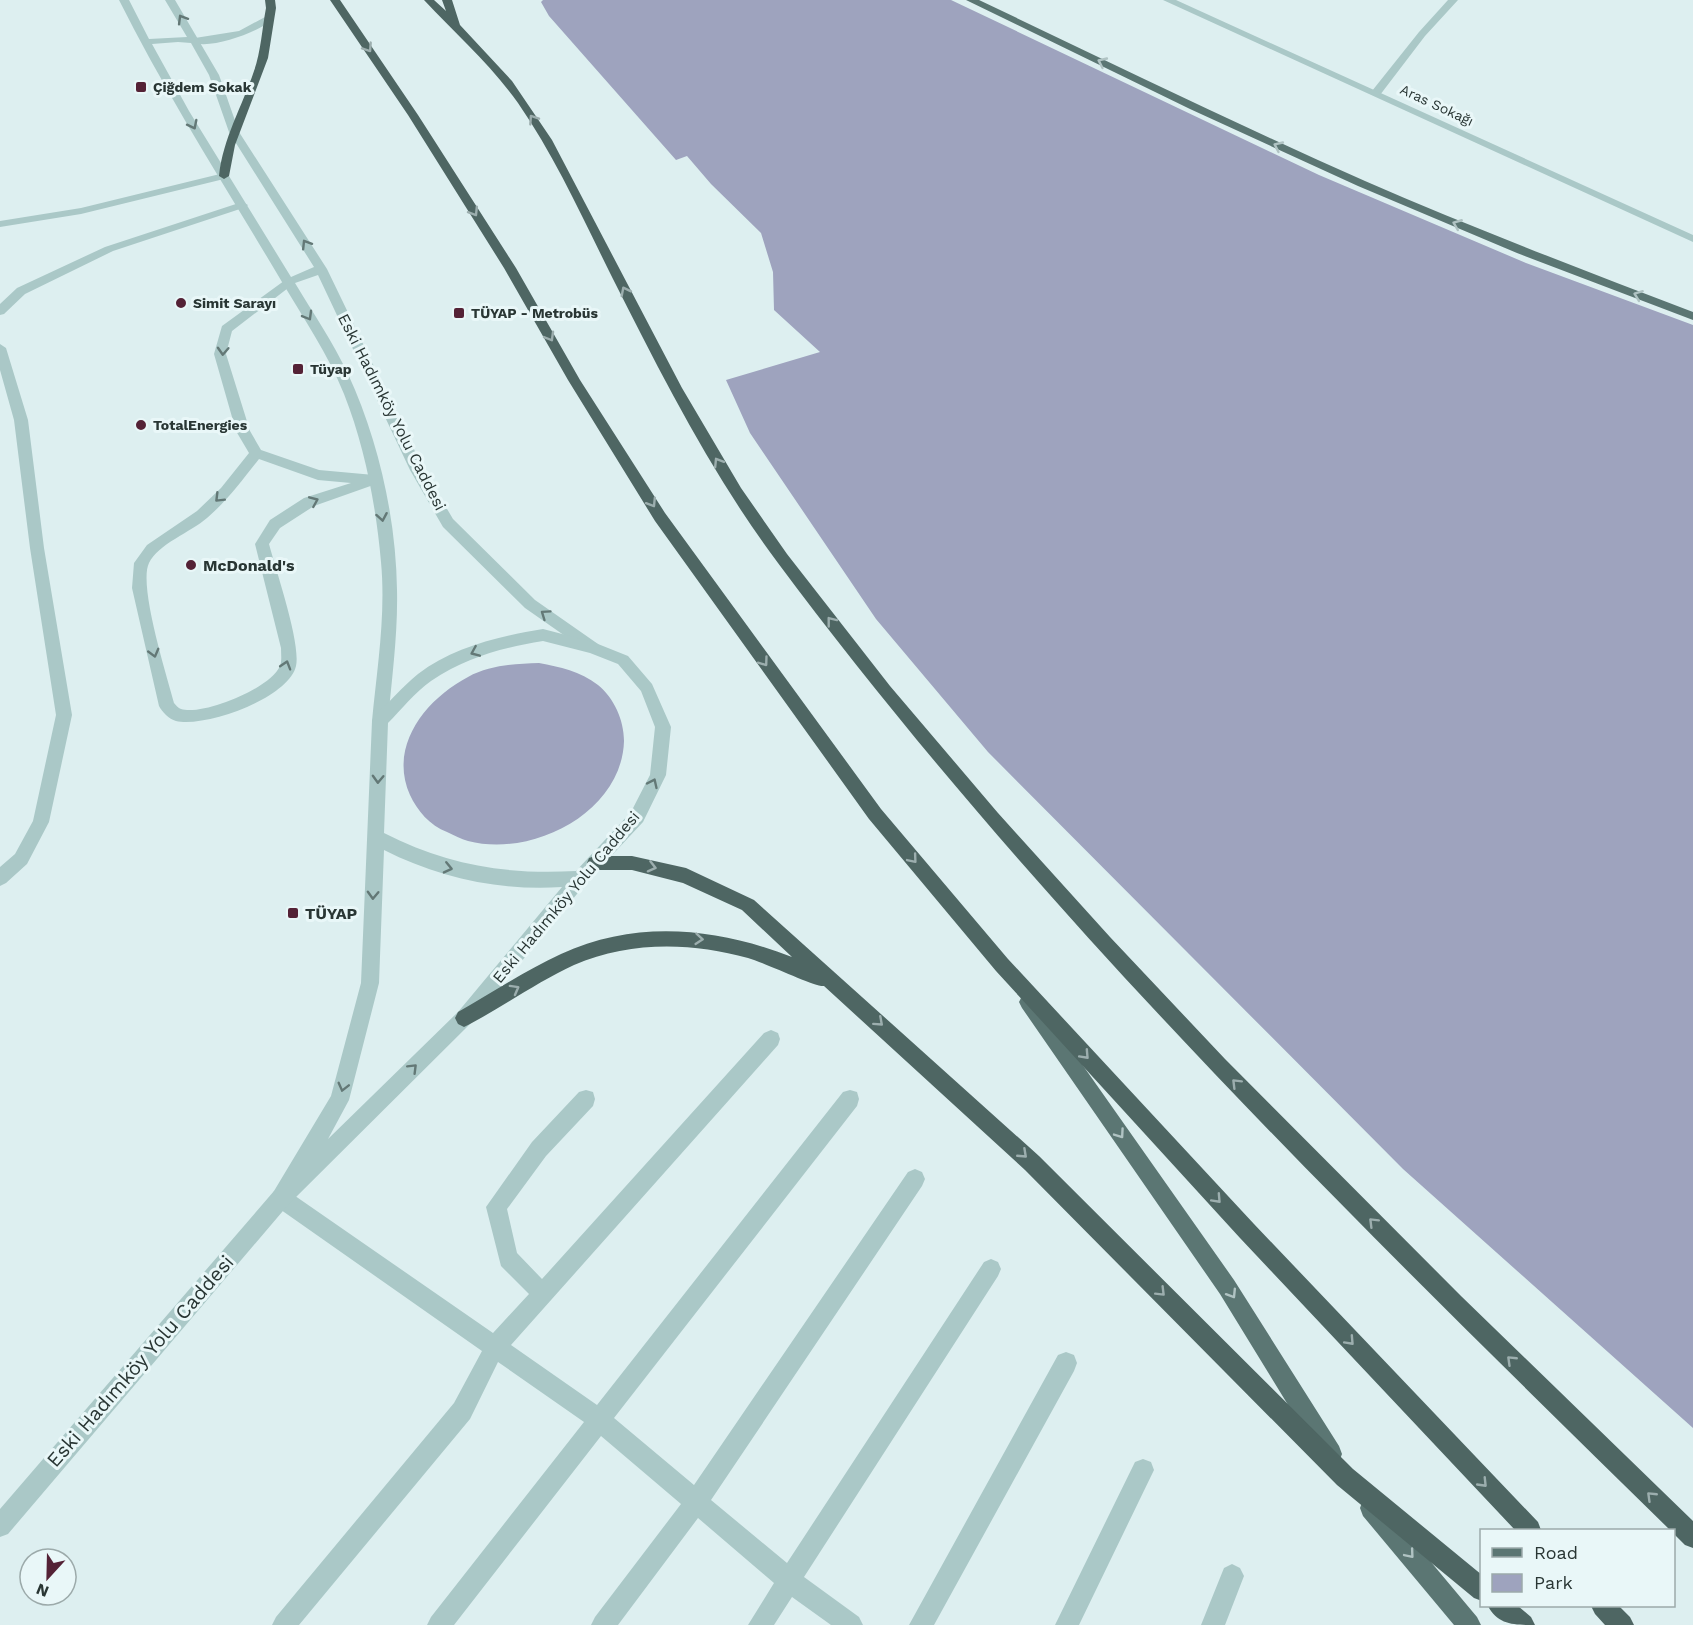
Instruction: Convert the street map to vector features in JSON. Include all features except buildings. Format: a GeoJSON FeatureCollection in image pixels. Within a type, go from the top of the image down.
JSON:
{"type":"FeatureCollection","features":[{"type":"Feature","properties":{"kind":"highway"},"geometry":{"type":"LineString","coordinates":[[224,176],[225,159],[234,132],[263,59],[270,0]]}},
{"type":"Feature","properties":{"kind":"highway"},"geometry":{"type":"LineString","coordinates":[[335,0],[413,115],[504,259],[574,380],[660,516],[875,814],[1002,965],[1247,1231],[1529,1529]]}},
{"type":"Feature","properties":{"kind":"highway"},"geometry":{"type":"LineString","coordinates":[[429,0],[516,93],[551,147],[682,403],[727,475],[780,555],[929,745],[1036,870],[1223,1070],[1469,1319],[1693,1537]]}},
{"type":"Feature","properties":{"kind":"highway"},"geometry":{"type":"LineString","coordinates":[[447,0],[455,26]]}},
{"type":"Feature","properties":{"kind":"highway"},"geometry":{"type":"LineString","coordinates":[[595,863],[632,862],[686,876],[748,905],[1032,1163],[1345,1477],[1480,1588]]}},
{"type":"Feature","properties":{"kind":"highway"},"geometry":{"type":"LineString","coordinates":[[464,1018],[571,958],[619,944],[673,937],[715,940],[761,951],[847,993]]}},
{"type":"Feature","properties":{"kind":"highway"},"geometry":{"type":"LineString","coordinates":[[1502,1607],[1523,1625]]}},
{"type":"Feature","properties":{"kind":"highway"},"geometry":{"type":"LineString","coordinates":[[1605,1607],[1622,1625]]}},
{"type":"Feature","properties":{"kind":"main road"},"geometry":{"type":"LineString","coordinates":[[971,0],[1284,148],[1418,208],[1552,263],[1693,316]]}},
{"type":"Feature","properties":{"kind":"main road"},"geometry":{"type":"LineString","coordinates":[[1002,965],[1227,1287],[1345,1477],[1469,1625]]}},
{"type":"Feature","properties":{"kind":"street","name":"Eski Hadımköy Yolu Caddesi"},"geometry":{"type":"LineString","coordinates":[[124,0],[144,42],[202,143],[242,205],[341,373],[359,421],[383,520],[390,589],[380,721],[370,983],[340,1100],[281,1198]]}},
{"type":"Feature","properties":{"kind":"street","name":"Eski Hadımköy Yolu Caddesi"},"geometry":{"type":"LineString","coordinates":[[0,1526],[281,1198],[464,1018],[580,878],[637,817],[658,775],[663,727],[647,688],[623,660],[593,648],[530,604],[448,523],[417,470],[321,269],[234,132],[214,75],[170,0]]}},
{"type":"Feature","properties":{"kind":"street","name":"Aras Sokağı"},"geometry":{"type":"LineString","coordinates":[[1168,0],[1693,239]]}},
{"type":"Feature","properties":{"kind":"street"},"geometry":{"type":"LineString","coordinates":[[1376,93],[1422,34],[1454,0]]}},
{"type":"Feature","properties":{"kind":"street"},"geometry":{"type":"LineString","coordinates":[[144,42],[232,38],[253,31],[268,19]]}},
{"type":"Feature","properties":{"kind":"street"},"geometry":{"type":"LineString","coordinates":[[0,224],[81,211],[224,176]]}},
{"type":"Feature","properties":{"kind":"street"},"geometry":{"type":"LineString","coordinates":[[0,311],[21,291],[109,249],[242,205]]}},
{"type":"Feature","properties":{"kind":"street"},"geometry":{"type":"LineString","coordinates":[[321,269],[288,282],[226,328],[220,354],[243,431],[256,453],[318,475],[374,480]]}},
{"type":"Feature","properties":{"kind":"street"},"geometry":{"type":"LineString","coordinates":[[0,348],[21,420],[37,548],[64,715],[40,822],[21,860],[0,878]]}},
{"type":"Feature","properties":{"kind":"street"},"geometry":{"type":"LineString","coordinates":[[256,453],[226,491],[202,515],[152,549],[141,563],[139,588],[147,626],[167,706],[178,715],[202,715],[256,697],[276,684],[288,667],[289,648],[262,544],[275,524],[309,502],[374,480]]}},
{"type":"Feature","properties":{"kind":"street"},"geometry":{"type":"LineString","coordinates":[[380,721],[424,678],[454,661],[496,643],[543,635],[593,648]]}},
{"type":"Feature","properties":{"kind":"street"},"geometry":{"type":"LineString","coordinates":[[375,837],[409,856],[442,868],[540,882],[580,878]]}},
{"type":"Feature","properties":{"kind":"street"},"geometry":{"type":"LineString","coordinates":[[284,1625],[462,1411],[495,1347],[771,1039]]}},
{"type":"Feature","properties":{"kind":"street"},"geometry":{"type":"LineString","coordinates":[[439,1625],[850,1099]]}},
{"type":"Feature","properties":{"kind":"street"},"geometry":{"type":"LineString","coordinates":[[543,1294],[508,1259],[496,1207],[539,1149],[586,1100]]}},
{"type":"Feature","properties":{"kind":"street"},"geometry":{"type":"LineString","coordinates":[[603,1625],[696,1502],[915,1179]]}},
{"type":"Feature","properties":{"kind":"street"},"geometry":{"type":"LineString","coordinates":[[281,1198],[598,1419],[790,1581],[851,1625]]}},
{"type":"Feature","properties":{"kind":"street"},"geometry":{"type":"LineString","coordinates":[[760,1625],[991,1269]]}},
{"type":"Feature","properties":{"kind":"street"},"geometry":{"type":"LineString","coordinates":[[921,1625],[1066,1363]]}},
{"type":"Feature","properties":{"kind":"street"},"geometry":{"type":"LineString","coordinates":[[1067,1625],[1143,1470]]}},
{"type":"Feature","properties":{"kind":"street"},"geometry":{"type":"LineString","coordinates":[[1213,1625],[1232,1576]]}},
{"type":"Feature","properties":{"kind":"green space"},"geometry":{"type":"Polygon","coordinates":[[[543,0],[951,0],[1319,175],[1526,263],[1693,325],[1693,1428],[1403,1169],[988,752],[876,619],[750,433],[726,380],[820,352],[774,310],[773,272],[761,233],[711,184],[687,156],[676,160],[549,16],[541,2],[543,0]]]}},
{"type":"Feature","properties":{"kind":"green space"},"geometry":{"type":"Polygon","coordinates":[[[539,663],[584,676],[604,690],[617,710],[624,741],[619,766],[608,789],[591,808],[570,824],[545,836],[520,843],[493,844],[468,841],[435,826],[416,806],[404,777],[404,759],[415,726],[438,698],[468,677],[494,668],[539,663]]]}},
{"type":"Feature","properties":{"kind":"place","name":"Çiğdem Sokak"},"geometry":{"type":"Point","coordinates":[141,87]}},
{"type":"Feature","properties":{"kind":"place","name":"Simit Sarayı"},"geometry":{"type":"Point","coordinates":[181,303]}},
{"type":"Feature","properties":{"kind":"place","name":"TÜYAP - Metrobüs"},"geometry":{"type":"Point","coordinates":[459,313]}},
{"type":"Feature","properties":{"kind":"place","name":"Tüyap"},"geometry":{"type":"Point","coordinates":[298,369]}},
{"type":"Feature","properties":{"kind":"place","name":"TotalEnergies"},"geometry":{"type":"Point","coordinates":[141,425]}},
{"type":"Feature","properties":{"kind":"place","name":"McDonald's"},"geometry":{"type":"Point","coordinates":[191,565]}},
{"type":"Feature","properties":{"kind":"place","name":"TÜYAP"},"geometry":{"type":"Point","coordinates":[293,913]}}]}
